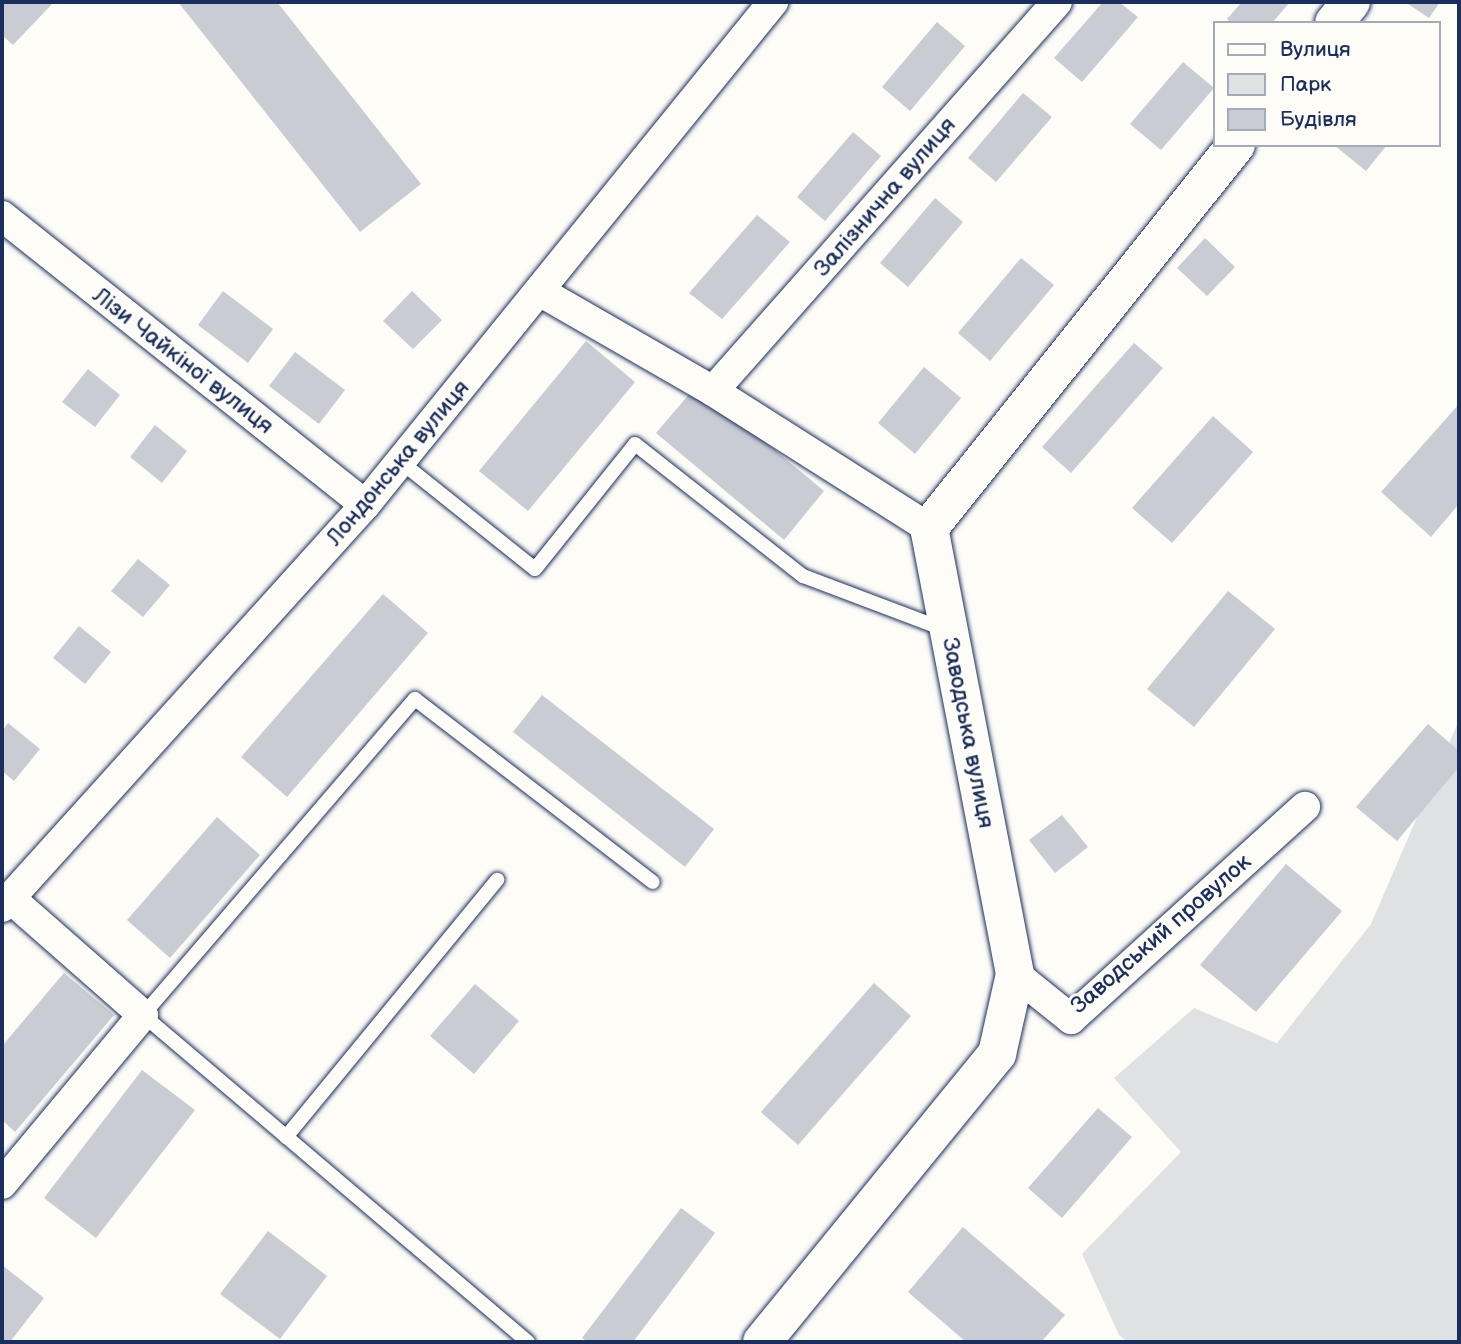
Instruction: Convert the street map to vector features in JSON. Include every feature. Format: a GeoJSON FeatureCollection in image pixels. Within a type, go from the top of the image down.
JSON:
{"type":"FeatureCollection","features":[{"type":"Feature","properties":{"kind":"street","name":"Лондонська вулиця"},"geometry":{"type":"LineString","coordinates":[[6,903],[365,505],[541,292],[773,2]]}},
{"type":"Feature","properties":{"kind":"street","name":"Залізнична вулиця"},"geometry":{"type":"LineString","coordinates":[[713,391],[1057,2]]}},
{"type":"Feature","properties":{"kind":"street"},"geometry":{"type":"LineString","coordinates":[[1336,21],[1351,2]]}},
{"type":"Feature","properties":{"kind":"street"},"geometry":{"type":"LineString","coordinates":[[541,292],[713,391],[929,528],[1234,147]]}},
{"type":"Feature","properties":{"kind":"street","name":"Лізи Чайкіної вулиця"},"geometry":{"type":"LineString","coordinates":[[2,216],[365,505]]}},
{"type":"Feature","properties":{"kind":"street","name":"Заводська вулиця"},"geometry":{"type":"LineString","coordinates":[[762,1342],[997,1054],[1015,974],[929,528]]}},
{"type":"Feature","properties":{"kind":"street","name":"Заводський провулок"},"geometry":{"type":"LineString","coordinates":[[1015,974],[1071,1019],[1305,807]]}},
{"type":"Feature","properties":{"kind":"street"},"geometry":{"type":"LineString","coordinates":[[2,1184],[143,1015],[6,903]]}},
{"type":"Feature","properties":{"kind":"lane"},"geometry":{"type":"LineString","coordinates":[[401,462],[535,569],[635,444],[803,576],[948,631]]}},
{"type":"Feature","properties":{"kind":"lane"},"geometry":{"type":"LineString","coordinates":[[528,1342],[143,1015],[415,699],[653,882]]}},
{"type":"Feature","properties":{"kind":"lane"},"geometry":{"type":"LineString","coordinates":[[286,1137],[497,880]]}},
{"type":"Feature","properties":{"kind":"green space"},"geometry":{"type":"Polygon","coordinates":[[[1459,720],[1459,1342],[1127,1342],[1119,1335],[1082,1254],[1181,1152],[1114,1078],[1194,1008],[1277,1043],[1371,924],[1459,720]]]}},
{"type":"Feature","properties":{"kind":"building"},"geometry":{"type":"Polygon","coordinates":[[[2,2],[54,2],[13,45],[2,35],[2,2]]]}},
{"type":"Feature","properties":{"kind":"building"},"geometry":{"type":"Polygon","coordinates":[[[178,2],[277,2],[421,184],[360,232],[178,2]]]}},
{"type":"Feature","properties":{"kind":"building"},"geometry":{"type":"Polygon","coordinates":[[[1103,2],[1119,2],[1138,17],[1082,82],[1054,58],[1103,2]]]}},
{"type":"Feature","properties":{"kind":"building"},"geometry":{"type":"Polygon","coordinates":[[[1242,2],[1290,2],[1274,21],[1227,19],[1242,2]]]}},
{"type":"Feature","properties":{"kind":"building"},"geometry":{"type":"Polygon","coordinates":[[[1405,2],[1440,2],[1429,18],[1405,2]]]}},
{"type":"Feature","properties":{"kind":"building"},"geometry":{"type":"Polygon","coordinates":[[[937,22],[965,46],[910,111],[882,87],[937,22]]]}},
{"type":"Feature","properties":{"kind":"building"},"geometry":{"type":"Polygon","coordinates":[[[1183,62],[1212,86],[1212,90],[1161,150],[1130,124],[1183,62]]]}},
{"type":"Feature","properties":{"kind":"building"},"geometry":{"type":"Polygon","coordinates":[[[1023,93],[1052,117],[996,182],[968,158],[1023,93]]]}},
{"type":"Feature","properties":{"kind":"building"},"geometry":{"type":"Polygon","coordinates":[[[853,132],[881,156],[825,221],[797,197],[853,132]]]}},
{"type":"Feature","properties":{"kind":"building"},"geometry":{"type":"Polygon","coordinates":[[[1336,147],[1385,147],[1366,171],[1336,147]]]}},
{"type":"Feature","properties":{"kind":"building"},"geometry":{"type":"Polygon","coordinates":[[[935,198],[963,222],[908,287],[880,263],[935,198]]]}},
{"type":"Feature","properties":{"kind":"building"},"geometry":{"type":"Polygon","coordinates":[[[757,215],[790,242],[722,319],[689,293],[757,215]]]}},
{"type":"Feature","properties":{"kind":"building"},"geometry":{"type":"Polygon","coordinates":[[[1205,238],[1235,267],[1207,296],[1177,268],[1205,238]]]}},
{"type":"Feature","properties":{"kind":"building"},"geometry":{"type":"Polygon","coordinates":[[[1021,258],[1054,285],[990,361],[958,333],[1021,258]]]}},
{"type":"Feature","properties":{"kind":"building"},"geometry":{"type":"Polygon","coordinates":[[[223,291],[273,329],[248,363],[198,325],[223,291]]]}},
{"type":"Feature","properties":{"kind":"building"},"geometry":{"type":"Polygon","coordinates":[[[412,291],[442,320],[413,349],[383,321],[412,291]]]}},
{"type":"Feature","properties":{"kind":"building"},"geometry":{"type":"Polygon","coordinates":[[[586,341],[635,382],[528,511],[479,471],[586,341]]]}},
{"type":"Feature","properties":{"kind":"building"},"geometry":{"type":"Polygon","coordinates":[[[1134,343],[1163,368],[1071,473],[1042,447],[1134,343]]]}},
{"type":"Feature","properties":{"kind":"building"},"geometry":{"type":"Polygon","coordinates":[[[295,352],[345,390],[319,424],[269,386],[295,352]]]}},
{"type":"Feature","properties":{"kind":"building"},"geometry":{"type":"Polygon","coordinates":[[[924,367],[961,398],[915,454],[878,423],[924,367]]]}},
{"type":"Feature","properties":{"kind":"building"},"geometry":{"type":"Polygon","coordinates":[[[88,369],[120,395],[95,427],[62,402],[88,369]]]}},
{"type":"Feature","properties":{"kind":"building"},"geometry":{"type":"Polygon","coordinates":[[[697,385],[824,491],[784,540],[656,433],[697,385]]]}},
{"type":"Feature","properties":{"kind":"building"},"geometry":{"type":"Polygon","coordinates":[[[1459,404],[1459,504],[1431,537],[1381,492],[1459,404]]]}},
{"type":"Feature","properties":{"kind":"building"},"geometry":{"type":"Polygon","coordinates":[[[1213,416],[1253,452],[1172,543],[1132,508],[1213,416]]]}},
{"type":"Feature","properties":{"kind":"building"},"geometry":{"type":"Polygon","coordinates":[[[155,425],[187,451],[162,483],[130,457],[155,425]]]}},
{"type":"Feature","properties":{"kind":"building"},"geometry":{"type":"Polygon","coordinates":[[[138,559],[170,585],[143,617],[111,591],[138,559]]]}},
{"type":"Feature","properties":{"kind":"building"},"geometry":{"type":"Polygon","coordinates":[[[1228,591],[1275,629],[1194,727],[1147,689],[1228,591]]]}},
{"type":"Feature","properties":{"kind":"building"},"geometry":{"type":"Polygon","coordinates":[[[383,594],[428,633],[287,797],[241,757],[383,594]]]}},
{"type":"Feature","properties":{"kind":"building"},"geometry":{"type":"Polygon","coordinates":[[[79,626],[111,652],[85,684],[53,658],[79,626]]]}},
{"type":"Feature","properties":{"kind":"building"},"geometry":{"type":"Polygon","coordinates":[[[542,695],[714,829],[685,867],[513,732],[542,695]]]}},
{"type":"Feature","properties":{"kind":"building"},"geometry":{"type":"Polygon","coordinates":[[[8,723],[40,749],[14,781],[2,771],[2,731],[8,723]]]}},
{"type":"Feature","properties":{"kind":"building"},"geometry":{"type":"Polygon","coordinates":[[[1428,724],[1459,751],[1459,767],[1397,841],[1356,807],[1428,724]]]}},
{"type":"Feature","properties":{"kind":"building"},"geometry":{"type":"Polygon","coordinates":[[[1062,815],[1088,847],[1055,873],[1029,840],[1062,815]]]}},
{"type":"Feature","properties":{"kind":"building"},"geometry":{"type":"Polygon","coordinates":[[[217,817],[260,855],[170,958],[127,920],[217,817]]]}},
{"type":"Feature","properties":{"kind":"building"},"geometry":{"type":"Polygon","coordinates":[[[1286,864],[1342,911],[1256,1012],[1200,965],[1286,864]]]}},
{"type":"Feature","properties":{"kind":"building"},"geometry":{"type":"Polygon","coordinates":[[[64,973],[114,1015],[15,1132],[2,1120],[2,1046],[64,973]]]}},
{"type":"Feature","properties":{"kind":"building"},"geometry":{"type":"Polygon","coordinates":[[[874,983],[911,1016],[798,1145],[761,1112],[874,983]]]}},
{"type":"Feature","properties":{"kind":"building"},"geometry":{"type":"Polygon","coordinates":[[[475,984],[519,1021],[474,1074],[430,1036],[475,984]]]}},
{"type":"Feature","properties":{"kind":"building"},"geometry":{"type":"Polygon","coordinates":[[[142,1070],[195,1110],[96,1238],[44,1198],[142,1070]]]}},
{"type":"Feature","properties":{"kind":"building"},"geometry":{"type":"Polygon","coordinates":[[[1098,1108],[1132,1137],[1062,1218],[1028,1188],[1098,1108]]]}},
{"type":"Feature","properties":{"kind":"building"},"geometry":{"type":"Polygon","coordinates":[[[681,1208],[715,1233],[633,1342],[588,1342],[582,1338],[681,1208]]]}},
{"type":"Feature","properties":{"kind":"building"},"geometry":{"type":"Polygon","coordinates":[[[963,1227],[1065,1315],[1041,1342],[966,1342],[908,1292],[963,1227]]]}},
{"type":"Feature","properties":{"kind":"building"},"geometry":{"type":"Polygon","coordinates":[[[268,1231],[327,1276],[280,1339],[220,1294],[268,1231]]]}},
{"type":"Feature","properties":{"kind":"building"},"geometry":{"type":"Polygon","coordinates":[[[2,1265],[44,1298],[10,1342],[2,1342],[2,1265]]]}}]}
